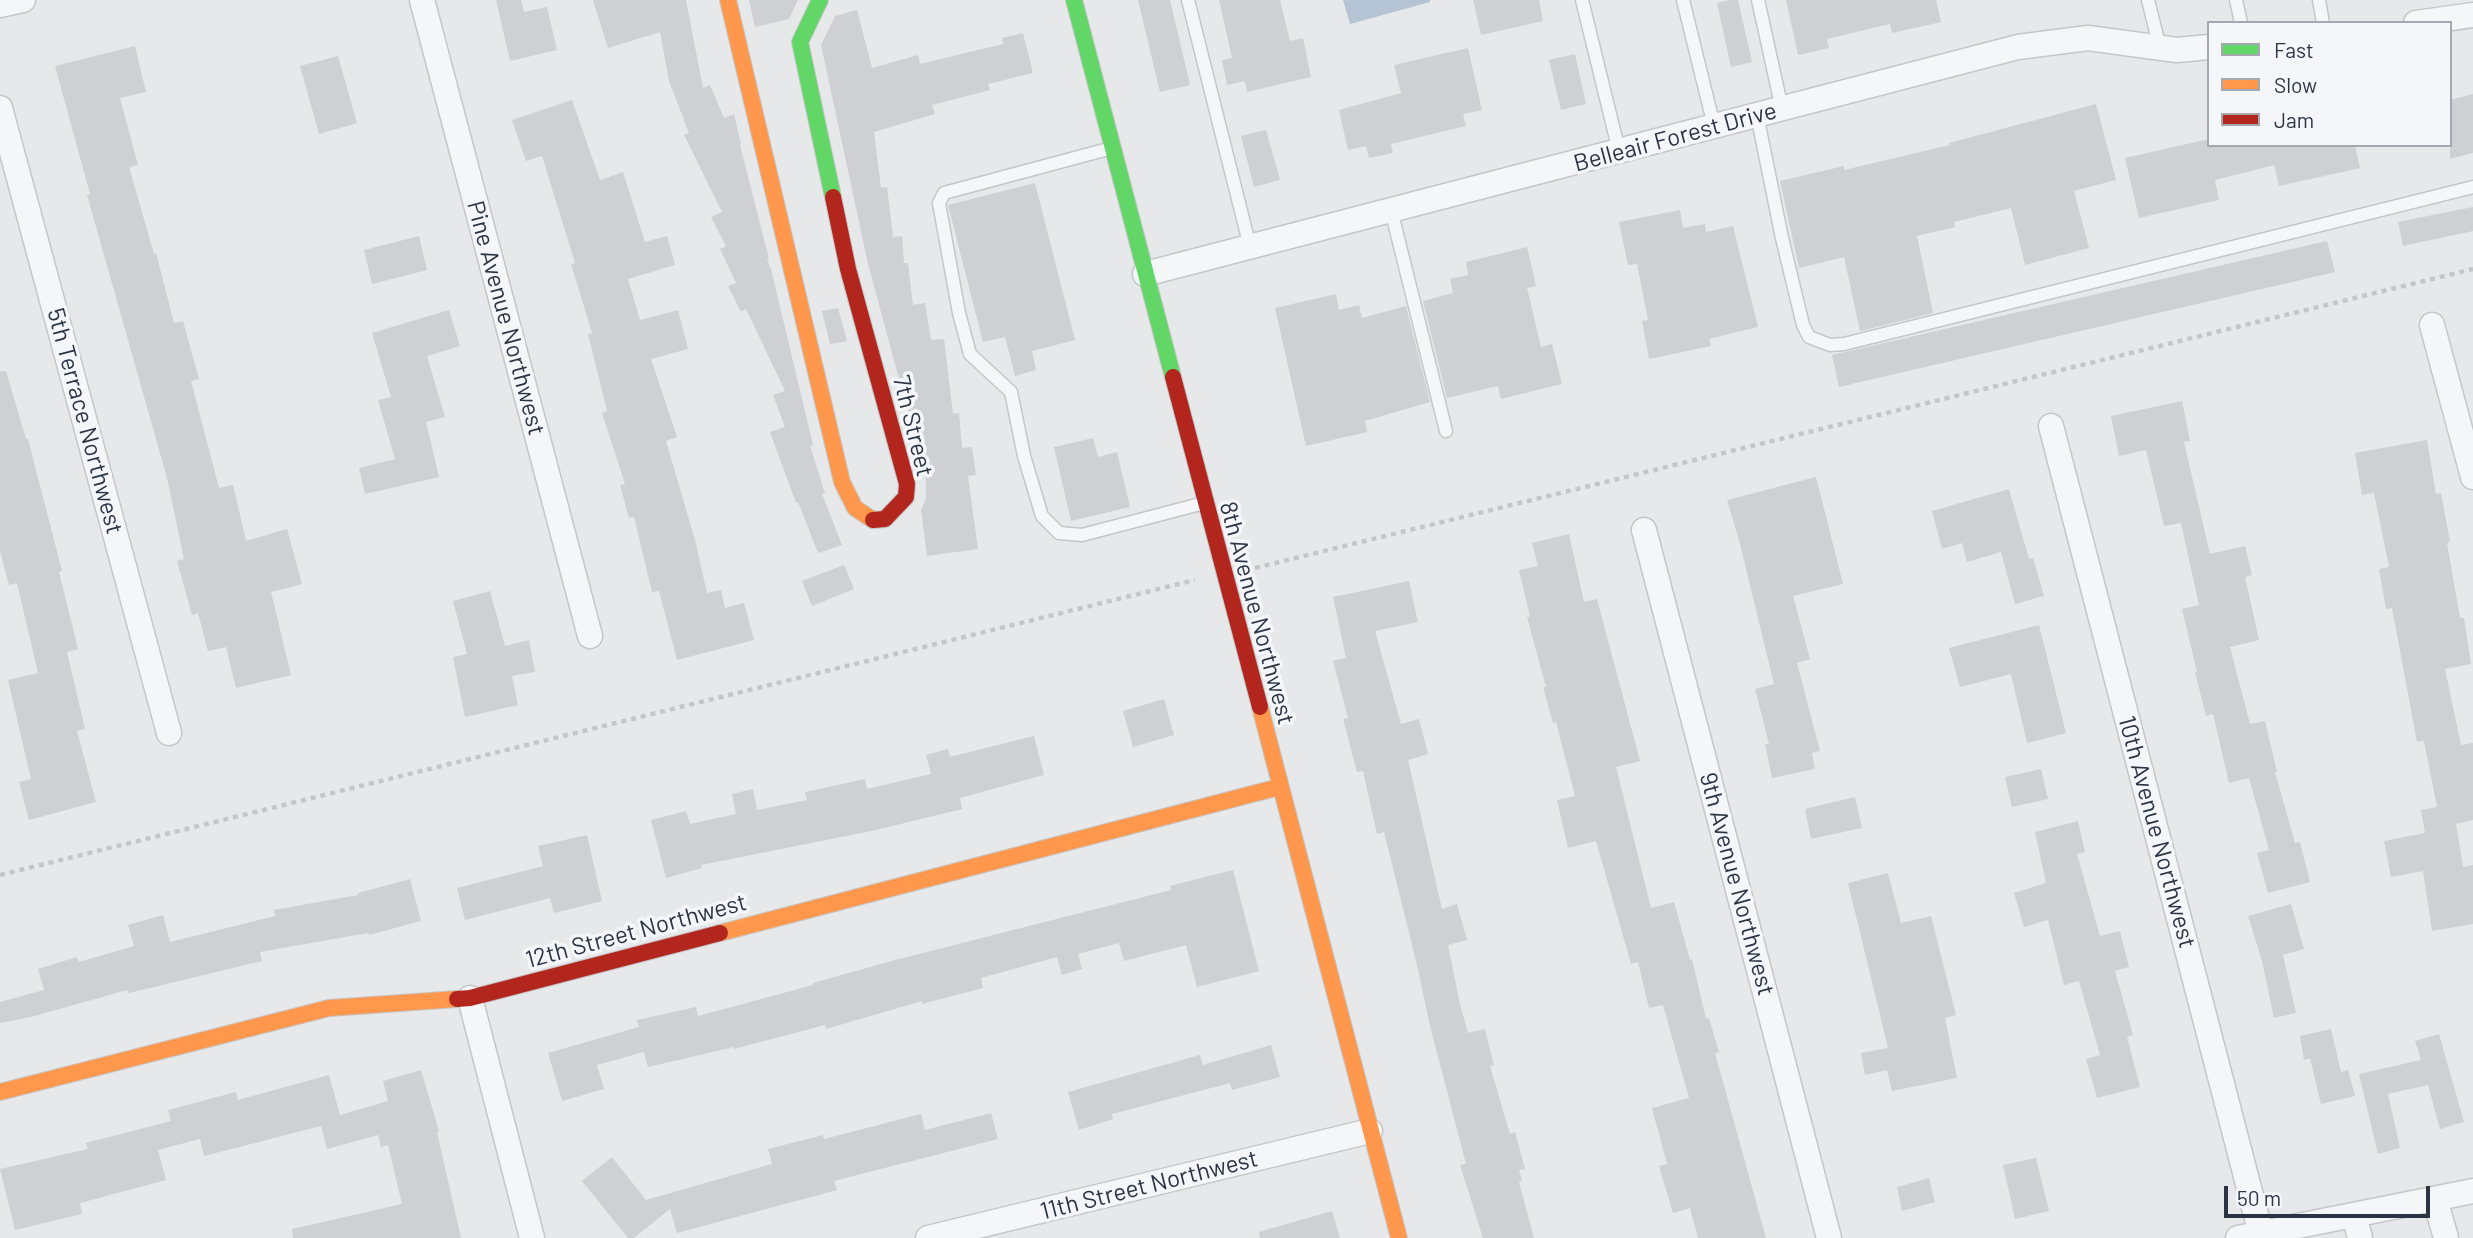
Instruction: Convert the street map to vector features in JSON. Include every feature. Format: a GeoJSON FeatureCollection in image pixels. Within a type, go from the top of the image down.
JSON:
{"type":"FeatureCollection","features":[{"type":"Feature","properties":{"kind":"street"},"geometry":{"type":"LineString","coordinates":[[0,5],[23,0]]}},
{"type":"Feature","properties":{"kind":"street","name":"Pine Avenue Northwest"},"geometry":{"type":"LineString","coordinates":[[422,0],[590,636]]}},
{"type":"Feature","properties":{"kind":"street","name":"7th Street"},"geometry":{"type":"LineString","coordinates":[[728,0],[842,482],[855,508],[873,520],[886,519],[906,497],[907,484],[848,269],[800,42],[820,0]]}},
{"type":"Feature","properties":{"kind":"street","name":"8th Avenue Northwest"},"geometry":{"type":"LineString","coordinates":[[1074,0],[1399,1238]]}},
{"type":"Feature","properties":{"kind":"street"},"geometry":{"type":"LineString","coordinates":[[2430,21],[2473,15]]}},
{"type":"Feature","properties":{"kind":"street","name":"Belleair Forest Drive"},"geometry":{"type":"LineString","coordinates":[[1145,274],[2018,47],[2088,38],[2178,50],[2207,47]]}},
{"type":"Feature","properties":{"kind":"street","name":"5th Terrace Northwest"},"geometry":{"type":"LineString","coordinates":[[0,108],[169,733]]}},
{"type":"Feature","properties":{"kind":"street"},"geometry":{"type":"LineString","coordinates":[[2432,325],[2473,477]]}},
{"type":"Feature","properties":{"kind":"street","name":"10th Avenue Northwest"},"geometry":{"type":"LineString","coordinates":[[2051,426],[2254,1236]]}},
{"type":"Feature","properties":{"kind":"street","name":"9th Avenue Northwest"},"geometry":{"type":"LineString","coordinates":[[1644,530],[1829,1238]]}},
{"type":"Feature","properties":{"kind":"street","name":"12th Street Northwest"},"geometry":{"type":"LineString","coordinates":[[0,1092],[329,1008],[470,998],[1279,786]]}},
{"type":"Feature","properties":{"kind":"street"},"geometry":{"type":"LineString","coordinates":[[470,998],[532,1238]]}},
{"type":"Feature","properties":{"kind":"street","name":"11th Street Northwest"},"geometry":{"type":"LineString","coordinates":[[929,1238],[1370,1131]]}},
{"type":"Feature","properties":{"kind":"street"},"geometry":{"type":"LineString","coordinates":[[2254,1236],[2357,1226],[2435,1199],[2473,1191]]}},
{"type":"Feature","properties":{"kind":"street"},"geometry":{"type":"LineString","coordinates":[[2435,1199],[2446,1238]]}},
{"type":"Feature","properties":{"kind":"lane"},"geometry":{"type":"LineString","coordinates":[[1188,0],[1250,247]]}},
{"type":"Feature","properties":{"kind":"lane"},"geometry":{"type":"LineString","coordinates":[[1582,0],[1619,151]]}},
{"type":"Feature","properties":{"kind":"lane"},"geometry":{"type":"LineString","coordinates":[[1683,0],[1714,127]]}},
{"type":"Feature","properties":{"kind":"lane"},"geometry":{"type":"LineString","coordinates":[[1758,0],[1782,108]]}},
{"type":"Feature","properties":{"kind":"lane"},"geometry":{"type":"LineString","coordinates":[[2148,0],[2160,48]]}},
{"type":"Feature","properties":{"kind":"lane"},"geometry":{"type":"LineString","coordinates":[[2236,0],[2241,21]]}},
{"type":"Feature","properties":{"kind":"lane"},"geometry":{"type":"LineString","coordinates":[[2319,0],[2323,21]]}},
{"type":"Feature","properties":{"kind":"lane"},"geometry":{"type":"LineString","coordinates":[[1756,115],[1803,325],[1809,337],[1830,345],[2473,187]]}},
{"type":"Feature","properties":{"kind":"lane"},"geometry":{"type":"LineString","coordinates":[[1112,148],[944,194],[939,203],[959,313],[970,354],[1011,392],[1024,456],[1042,516],[1059,533],[1082,535],[1204,502]]}},
{"type":"Feature","properties":{"kind":"lane"},"geometry":{"type":"LineString","coordinates":[[1391,210],[1446,431]]}},
{"type":"Feature","properties":{"kind":"water"},"geometry":{"type":"Polygon","coordinates":[[[1343,0],[1430,0],[1430,2],[1350,24],[1343,0]]]}},
{"type":"Feature","properties":{"kind":"building"},"geometry":{"type":"Polygon","coordinates":[[[496,0],[521,0],[524,12],[547,7],[557,50],[510,61],[496,0]]]}},
{"type":"Feature","properties":{"kind":"building"},"geometry":{"type":"Polygon","coordinates":[[[593,0],[686,0],[703,88],[710,85],[724,118],[734,114],[813,445],[810,446],[825,493],[822,494],[842,545],[818,553],[770,432],[785,427],[773,395],[785,391],[746,309],[741,312],[728,286],[736,283],[720,249],[726,246],[711,217],[722,212],[684,135],[689,133],[669,81],[660,32],[608,48],[593,0]]]}},
{"type":"Feature","properties":{"kind":"building"},"geometry":{"type":"Polygon","coordinates":[[[749,0],[798,0],[789,19],[755,27],[749,0]]]}},
{"type":"Feature","properties":{"kind":"building"},"geometry":{"type":"Polygon","coordinates":[[[1138,0],[1170,0],[1190,85],[1160,92],[1138,0]]]}},
{"type":"Feature","properties":{"kind":"building"},"geometry":{"type":"Polygon","coordinates":[[[1219,0],[1280,0],[1290,41],[1303,38],[1311,77],[1247,92],[1245,81],[1227,85],[1222,60],[1232,58],[1219,0]]]}},
{"type":"Feature","properties":{"kind":"building"},"geometry":{"type":"Polygon","coordinates":[[[1473,0],[1539,0],[1543,21],[1481,35],[1473,0]]]}},
{"type":"Feature","properties":{"kind":"building"},"geometry":{"type":"Polygon","coordinates":[[[1738,0],[1752,62],[1731,67],[1717,3],[1738,0]]]}},
{"type":"Feature","properties":{"kind":"building"},"geometry":{"type":"Polygon","coordinates":[[[1786,0],[1936,0],[1941,22],[1892,33],[1890,24],[1827,39],[1829,48],[1798,55],[1786,0]]]}},
{"type":"Feature","properties":{"kind":"building"},"geometry":{"type":"Polygon","coordinates":[[[857,10],[872,68],[918,55],[920,64],[1003,44],[1002,38],[1023,33],[1033,73],[988,84],[990,90],[932,105],[935,114],[874,132],[881,188],[887,187],[893,237],[902,236],[904,263],[908,263],[913,305],[925,303],[931,340],[944,339],[953,414],[959,413],[962,448],[972,447],[976,475],[968,476],[978,549],[927,556],[921,510],[926,499],[926,479],[868,264],[821,45],[835,16],[857,10]]]}},
{"type":"Feature","properties":{"kind":"building"},"geometry":{"type":"Polygon","coordinates":[[[135,46],[146,92],[120,98],[138,165],[129,167],[154,254],[156,253],[174,323],[183,321],[199,379],[191,381],[219,488],[233,485],[246,541],[287,529],[302,584],[271,592],[291,675],[236,688],[226,647],[208,651],[198,613],[192,615],[177,561],[184,559],[167,478],[87,195],[90,194],[55,66],[135,46]]]}},
{"type":"Feature","properties":{"kind":"building"},"geometry":{"type":"Polygon","coordinates":[[[1468,48],[1482,110],[1463,114],[1466,126],[1391,144],[1393,153],[1369,158],[1366,146],[1348,150],[1339,110],[1401,93],[1394,65],[1468,48]]]}},
{"type":"Feature","properties":{"kind":"building"},"geometry":{"type":"Polygon","coordinates":[[[1575,54],[1586,104],[1561,110],[1549,60],[1575,54]]]}},
{"type":"Feature","properties":{"kind":"building"},"geometry":{"type":"Polygon","coordinates":[[[338,56],[357,123],[319,134],[300,66],[338,56]]]}},
{"type":"Feature","properties":{"kind":"building"},"geometry":{"type":"Polygon","coordinates":[[[2473,94],[2473,153],[2450,159],[2452,147],[2452,99],[2473,94]]]}},
{"type":"Feature","properties":{"kind":"building"},"geometry":{"type":"Polygon","coordinates":[[[572,100],[600,180],[623,172],[645,242],[667,236],[675,265],[628,279],[640,320],[678,310],[688,349],[651,359],[677,437],[666,441],[695,540],[707,593],[721,590],[725,608],[744,603],[754,640],[677,660],[659,591],[652,592],[634,517],[629,518],[620,485],[625,484],[602,413],[607,411],[588,334],[592,333],[571,264],[575,263],[542,156],[526,161],[512,120],[572,100]]]}},
{"type":"Feature","properties":{"kind":"building"},"geometry":{"type":"Polygon","coordinates":[[[2096,104],[2116,180],[2074,191],[2089,248],[2025,265],[2011,208],[1954,222],[1955,227],[1917,236],[1933,313],[1860,331],[1844,257],[1799,268],[1780,181],[1844,166],[1844,170],[1950,145],[1949,143],[2096,104]]]}},
{"type":"Feature","properties":{"kind":"building"},"geometry":{"type":"Polygon","coordinates":[[[1266,130],[1280,180],[1254,187],[1241,136],[1266,130]]]}},
{"type":"Feature","properties":{"kind":"building"},"geometry":{"type":"Polygon","coordinates":[[[2207,139],[2207,147],[2355,147],[2360,168],[2279,186],[2274,165],[2215,180],[2219,200],[2139,218],[2125,158],[2207,139]]]}},
{"type":"Feature","properties":{"kind":"building"},"geometry":{"type":"Polygon","coordinates":[[[1035,183],[1075,340],[1032,351],[1036,370],[1015,376],[1005,337],[983,342],[948,205],[1035,183]]]}},
{"type":"Feature","properties":{"kind":"building"},"geometry":{"type":"Polygon","coordinates":[[[2473,207],[2473,231],[2403,246],[2398,222],[2473,207]]]}},
{"type":"Feature","properties":{"kind":"building"},"geometry":{"type":"Polygon","coordinates":[[[1680,210],[1683,228],[1705,224],[1706,232],[1733,226],[1758,327],[1709,339],[1711,346],[1649,359],[1642,321],[1648,320],[1637,264],[1628,265],[1619,222],[1680,210]]]}},
{"type":"Feature","properties":{"kind":"building"},"geometry":{"type":"Polygon","coordinates":[[[419,236],[427,270],[372,284],[364,250],[419,236]]]}},
{"type":"Feature","properties":{"kind":"building"},"geometry":{"type":"Polygon","coordinates":[[[2327,241],[2335,272],[1839,387],[1832,355],[2327,241]]]}},
{"type":"Feature","properties":{"kind":"building"},"geometry":{"type":"Polygon","coordinates":[[[1527,247],[1536,286],[1527,288],[1541,347],[1552,344],[1562,384],[1501,399],[1498,386],[1447,398],[1423,301],[1453,293],[1450,279],[1468,275],[1466,262],[1527,247]]]}},
{"type":"Feature","properties":{"kind":"building"},"geometry":{"type":"Polygon","coordinates":[[[1336,294],[1339,310],[1359,305],[1362,318],[1406,306],[1430,402],[1365,421],[1367,432],[1306,446],[1275,308],[1336,294]]]}},
{"type":"Feature","properties":{"kind":"building"},"geometry":{"type":"Polygon","coordinates":[[[838,308],[847,341],[830,344],[822,311],[838,308]]]}},
{"type":"Feature","properties":{"kind":"building"},"geometry":{"type":"Polygon","coordinates":[[[449,310],[460,346],[427,356],[445,417],[426,422],[439,477],[365,494],[359,468],[395,459],[378,400],[391,397],[372,333],[449,310]]]}},
{"type":"Feature","properties":{"kind":"building"},"geometry":{"type":"Polygon","coordinates":[[[0,371],[6,371],[28,439],[62,571],[59,572],[78,649],[67,652],[85,729],[77,731],[96,802],[29,820],[19,782],[31,779],[8,680],[38,673],[17,583],[9,585],[0,551],[0,371]]]}},
{"type":"Feature","properties":{"kind":"building"},"geometry":{"type":"Polygon","coordinates":[[[2182,401],[2190,441],[2184,442],[2210,554],[2245,546],[2252,575],[2245,577],[2259,640],[2230,647],[2250,724],[2265,721],[2275,772],[2295,843],[2300,842],[2310,882],[2268,893],[2257,853],[2269,850],[2249,778],[2229,783],[2213,714],[2206,716],[2195,672],[2182,609],[2199,605],[2181,523],[2164,526],[2146,450],[2119,456],[2111,416],[2182,401]]]}},
{"type":"Feature","properties":{"kind":"building"},"geometry":{"type":"Polygon","coordinates":[[[1093,438],[1098,457],[1117,452],[1130,507],[1071,521],[1054,447],[1093,438]]]}},
{"type":"Feature","properties":{"kind":"building"},"geometry":{"type":"Polygon","coordinates":[[[2427,440],[2436,494],[2441,493],[2460,618],[2464,618],[2471,664],[2445,669],[2461,745],[2473,743],[2473,820],[2456,824],[2463,867],[2473,865],[2473,924],[2432,931],[2423,871],[2391,877],[2384,841],[2425,833],[2421,810],[2437,807],[2424,741],[2417,742],[2392,608],[2386,609],[2379,569],[2389,567],[2374,493],[2362,495],[2355,453],[2427,440]]]}},
{"type":"Feature","properties":{"kind":"building"},"geometry":{"type":"Polygon","coordinates":[[[1816,477],[1843,584],[1793,596],[1810,659],[1797,663],[1820,751],[1812,753],[1815,769],[1772,778],[1765,744],[1769,744],[1755,689],[1774,684],[1727,500],[1816,477]]]}},
{"type":"Feature","properties":{"kind":"building"},"geometry":{"type":"Polygon","coordinates":[[[2009,489],[2029,559],[2033,558],[2044,596],[2015,604],[2001,552],[1967,562],[1962,543],[1942,549],[1932,511],[2009,489]]]}},
{"type":"Feature","properties":{"kind":"building"},"geometry":{"type":"Polygon","coordinates":[[[1569,534],[1584,602],[1597,599],[1640,761],[1616,767],[1651,908],[1674,902],[1690,960],[1692,959],[1706,1019],[1709,1018],[1719,1052],[1715,1053],[1766,1238],[1698,1238],[1690,1208],[1673,1213],[1659,1166],[1667,1164],[1652,1108],[1689,1098],[1663,1005],[1649,1008],[1638,962],[1631,964],[1596,841],[1568,848],[1557,800],[1575,796],[1556,722],[1553,723],[1543,687],[1546,687],[1527,617],[1530,617],[1519,570],[1538,566],[1532,543],[1569,534]]]}},
{"type":"Feature","properties":{"kind":"building"},"geometry":{"type":"Polygon","coordinates":[[[844,565],[854,589],[812,606],[802,581],[844,565]]]}},
{"type":"Feature","properties":{"kind":"building"},"geometry":{"type":"Polygon","coordinates":[[[1409,581],[1418,622],[1375,631],[1401,724],[1419,719],[1428,754],[1408,760],[1442,909],[1457,904],[1467,940],[1448,945],[1460,1004],[1468,1033],[1485,1029],[1494,1065],[1490,1066],[1510,1134],[1515,1132],[1525,1169],[1519,1170],[1522,1181],[1519,1182],[1534,1238],[1483,1238],[1460,1165],[1466,1164],[1384,832],[1377,834],[1363,771],[1357,772],[1343,719],[1348,718],[1333,661],[1346,658],[1333,597],[1409,581]]]}},
{"type":"Feature","properties":{"kind":"building"},"geometry":{"type":"Polygon","coordinates":[[[490,591],[505,646],[529,640],[535,672],[512,676],[518,705],[465,717],[453,657],[467,654],[453,601],[490,591]]]}},
{"type":"Feature","properties":{"kind":"building"},"geometry":{"type":"Polygon","coordinates":[[[2039,625],[2066,733],[2027,743],[2011,674],[1960,687],[1949,648],[2039,625]]]}},
{"type":"Feature","properties":{"kind":"building"},"geometry":{"type":"Polygon","coordinates":[[[1164,699],[1174,735],[1133,747],[1123,711],[1164,699]]]}},
{"type":"Feature","properties":{"kind":"building"},"geometry":{"type":"Polygon","coordinates":[[[1034,736],[1044,775],[960,798],[962,809],[876,830],[701,865],[702,868],[666,878],[651,820],[686,811],[690,824],[736,814],[732,794],[753,789],[757,810],[807,800],[805,792],[865,779],[867,789],[931,774],[926,755],[948,749],[950,757],[1034,736]]]}},
{"type":"Feature","properties":{"kind":"building"},"geometry":{"type":"Polygon","coordinates":[[[2041,769],[2048,799],[2012,807],[2005,777],[2041,769]]]}},
{"type":"Feature","properties":{"kind":"building"},"geometry":{"type":"Polygon","coordinates":[[[1855,797],[1862,828],[1811,839],[1805,809],[1855,797]]]}},
{"type":"Feature","properties":{"kind":"building"},"geometry":{"type":"Polygon","coordinates":[[[2078,821],[2085,852],[2077,854],[2100,936],[2120,931],[2129,967],[2115,971],[2133,1035],[2127,1037],[2140,1087],[2097,1098],[2086,1059],[2100,1055],[2079,981],[2064,985],[2048,920],[2024,927],[2014,893],[2046,883],[2035,832],[2078,821]]]}},
{"type":"Feature","properties":{"kind":"building"},"geometry":{"type":"Polygon","coordinates":[[[587,835],[602,901],[554,913],[550,898],[465,920],[457,888],[543,866],[538,846],[587,835]]]}},
{"type":"Feature","properties":{"kind":"building"},"geometry":{"type":"Polygon","coordinates":[[[1233,870],[1259,971],[1197,987],[1186,945],[1124,961],[1119,943],[1078,954],[1082,969],[1062,975],[1057,957],[981,978],[983,988],[922,1004],[922,1001],[826,1029],[825,1025],[734,1049],[648,1067],[644,1052],[597,1065],[604,1089],[562,1101],[548,1053],[639,1027],[637,1020],[696,1007],[698,1016],[895,960],[1171,890],[1170,886],[1233,870]]]}},
{"type":"Feature","properties":{"kind":"building"},"geometry":{"type":"Polygon","coordinates":[[[1888,873],[1901,923],[1931,916],[1956,1015],[1945,1018],[1957,1078],[1892,1091],[1887,1070],[1865,1075],[1861,1053],[1888,1048],[1848,883],[1888,873]]]}},
{"type":"Feature","properties":{"kind":"building"},"geometry":{"type":"Polygon","coordinates":[[[410,879],[421,921],[369,935],[368,933],[260,952],[262,961],[129,993],[127,990],[0,1023],[0,1002],[44,990],[38,969],[77,957],[79,962],[134,946],[128,925],[163,915],[170,942],[275,916],[274,910],[358,895],[410,879]]]}},
{"type":"Feature","properties":{"kind":"building"},"geometry":{"type":"Polygon","coordinates":[[[2291,904],[2304,949],[2283,955],[2296,1013],[2274,1018],[2262,961],[2248,916],[2291,904]]]}},
{"type":"Feature","properties":{"kind":"building"},"geometry":{"type":"Polygon","coordinates":[[[2331,1029],[2341,1072],[2348,1070],[2355,1096],[2321,1104],[2310,1058],[2304,1060],[2300,1036],[2331,1029]]]}},
{"type":"Feature","properties":{"kind":"building"},"geometry":{"type":"Polygon","coordinates":[[[2439,1034],[2464,1122],[2440,1129],[2428,1085],[2388,1094],[2400,1148],[2378,1154],[2359,1074],[2421,1060],[2415,1041],[2439,1034]]]}},
{"type":"Feature","properties":{"kind":"building"},"geometry":{"type":"Polygon","coordinates":[[[1271,1045],[1280,1077],[1232,1090],[1230,1083],[1112,1114],[1113,1119],[1079,1130],[1068,1092],[1200,1055],[1203,1065],[1271,1045]]]}},
{"type":"Feature","properties":{"kind":"building"},"geometry":{"type":"Polygon","coordinates":[[[421,1070],[439,1131],[437,1132],[461,1238],[293,1238],[292,1229],[402,1204],[388,1145],[381,1147],[378,1135],[327,1149],[321,1126],[204,1156],[200,1139],[158,1150],[166,1180],[80,1203],[82,1214],[15,1230],[0,1169],[88,1149],[86,1143],[171,1121],[168,1110],[236,1092],[238,1100],[329,1075],[340,1115],[388,1101],[383,1081],[421,1070]]]}},
{"type":"Feature","properties":{"kind":"building"},"geometry":{"type":"Polygon","coordinates":[[[991,1113],[998,1139],[834,1181],[837,1190],[677,1233],[670,1209],[634,1238],[628,1238],[582,1181],[612,1157],[646,1200],[772,1164],[768,1149],[823,1135],[824,1139],[921,1114],[925,1130],[991,1113]]]}},
{"type":"Feature","properties":{"kind":"building"},"geometry":{"type":"Polygon","coordinates":[[[2036,1158],[2049,1211],[2015,1219],[2003,1165],[2036,1158]]]}},
{"type":"Feature","properties":{"kind":"building"},"geometry":{"type":"Polygon","coordinates":[[[1929,1178],[1935,1202],[1902,1211],[1897,1187],[1929,1178]]]}},
{"type":"Feature","properties":{"kind":"building"},"geometry":{"type":"Polygon","coordinates":[[[1332,1211],[1340,1238],[1260,1238],[1259,1232],[1332,1211]]]}},
{"type":"Feature","properties":{"kind":"traffic: fast"},"geometry":{"type":"LineString","coordinates":[[820,0],[800,42],[833,197]]}},
{"type":"Feature","properties":{"kind":"traffic: fast"},"geometry":{"type":"LineString","coordinates":[[1074,0],[1173,377]]}},
{"type":"Feature","properties":{"kind":"traffic: slow"},"geometry":{"type":"LineString","coordinates":[[728,0],[842,482],[855,508],[873,520]]}},
{"type":"Feature","properties":{"kind":"traffic: slow"},"geometry":{"type":"LineString","coordinates":[[1260,707],[1399,1238]]}},
{"type":"Feature","properties":{"kind":"traffic: slow"},"geometry":{"type":"LineString","coordinates":[[720,933],[1279,787]]}},
{"type":"Feature","properties":{"kind":"traffic: slow"},"geometry":{"type":"LineString","coordinates":[[0,1092],[329,1008],[457,999]]}},
{"type":"Feature","properties":{"kind":"traffic: jam"},"geometry":{"type":"LineString","coordinates":[[833,197],[848,269],[907,484],[906,497],[885,519],[873,520]]}},
{"type":"Feature","properties":{"kind":"traffic: jam"},"geometry":{"type":"LineString","coordinates":[[1173,377],[1260,707]]}},
{"type":"Feature","properties":{"kind":"traffic: jam"},"geometry":{"type":"LineString","coordinates":[[457,999],[470,998],[720,933]]}}]}
